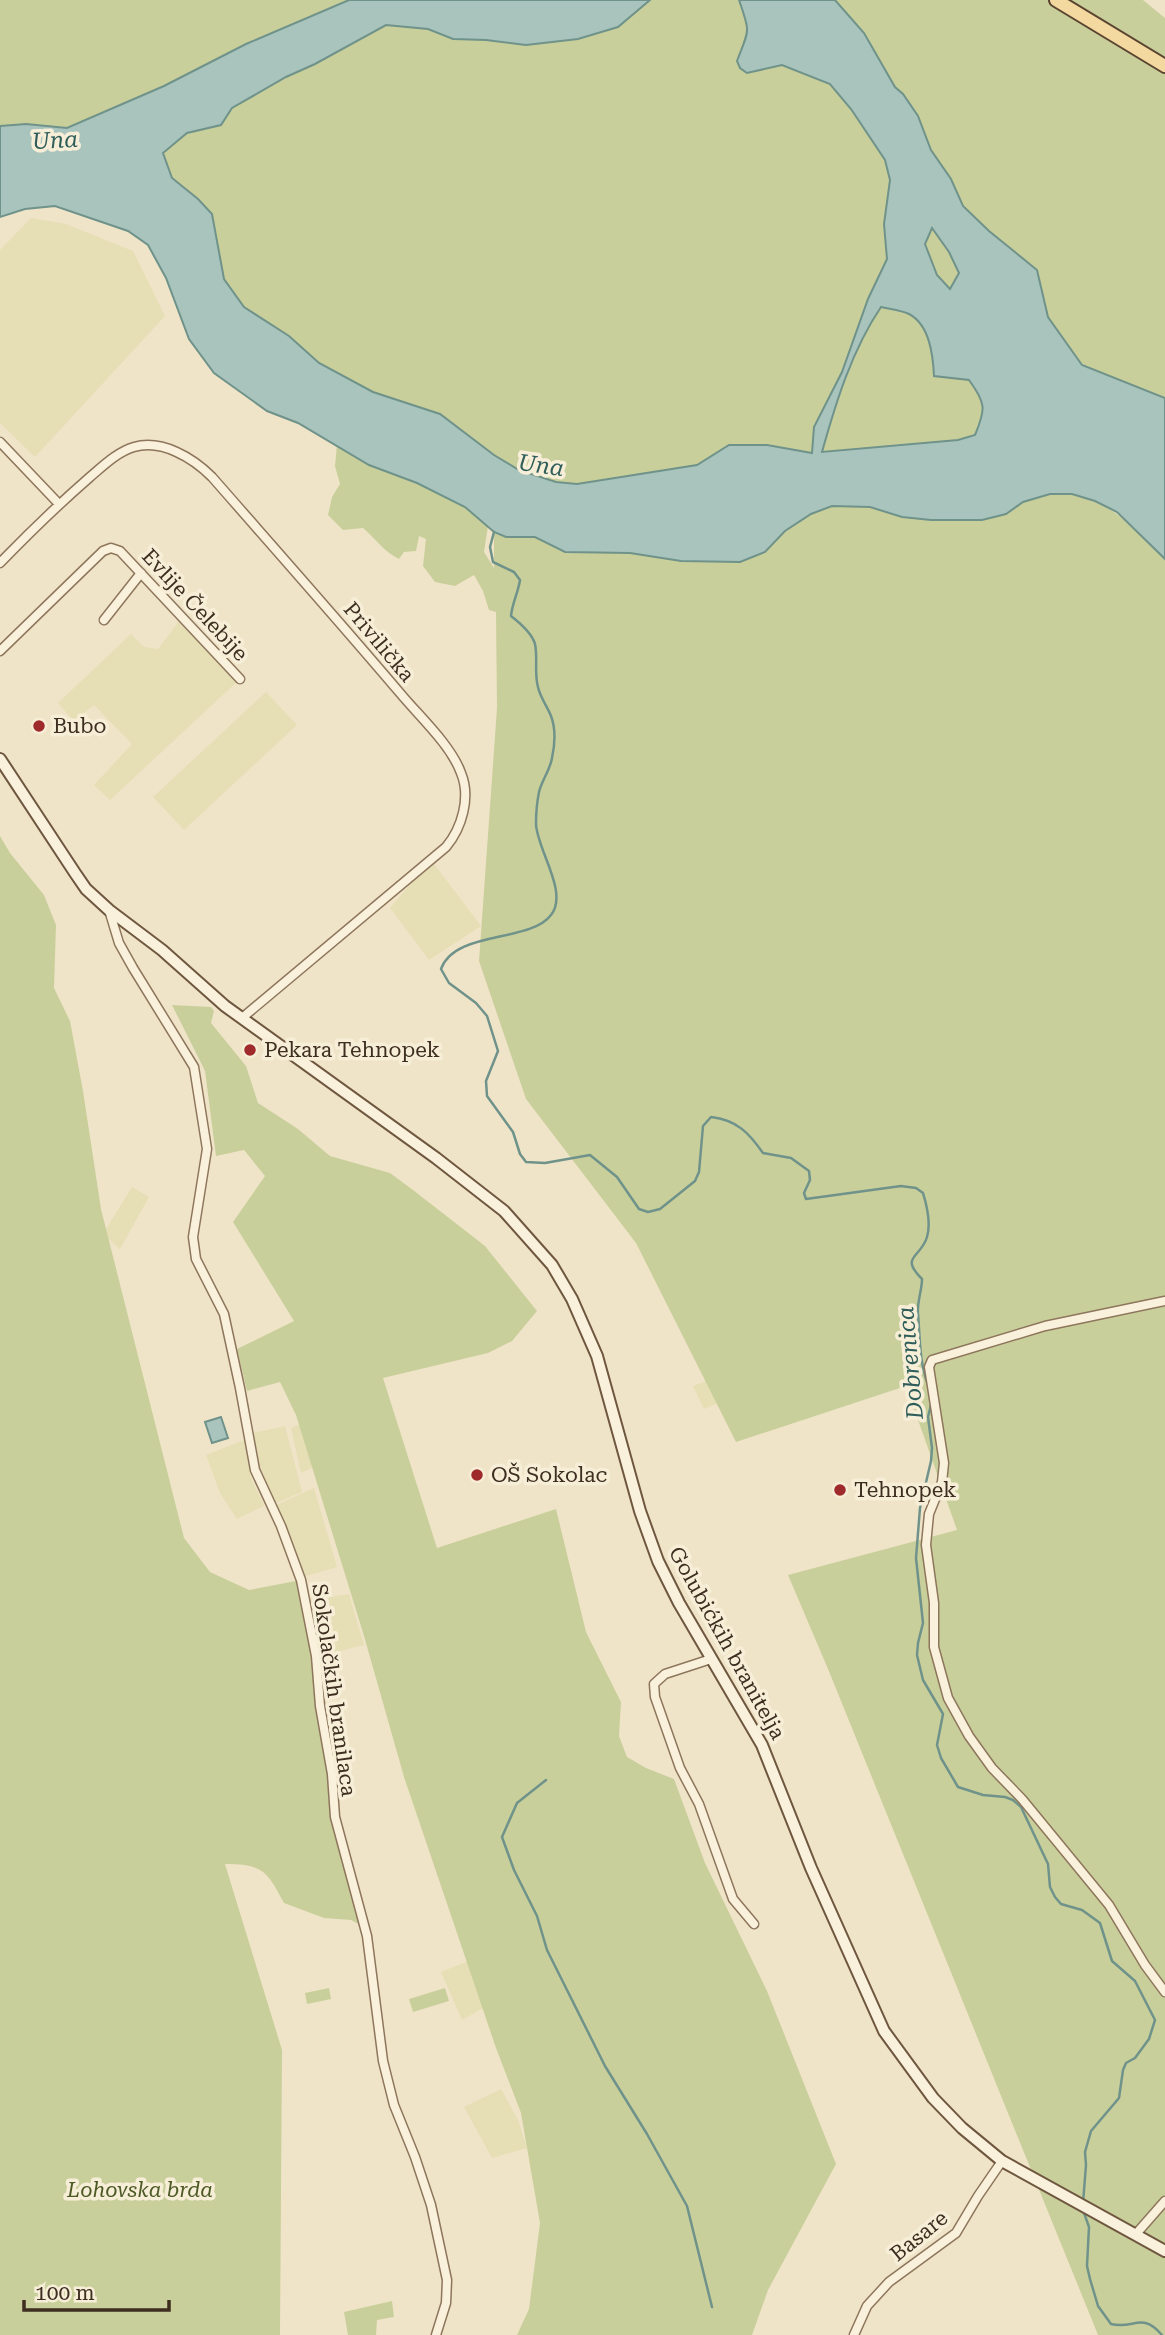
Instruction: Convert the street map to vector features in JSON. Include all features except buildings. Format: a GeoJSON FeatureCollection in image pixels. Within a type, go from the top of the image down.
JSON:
{"type":"FeatureCollection","features":[{"type":"Feature","properties":{"kind":"main road"},"geometry":{"type":"LineString","coordinates":[[1056,0],[1165,66]]}},
{"type":"Feature","properties":{"kind":"street"},"geometry":{"type":"LineString","coordinates":[[0,442],[59,504]]}},
{"type":"Feature","properties":{"kind":"street","name":"Privilička"},"geometry":{"type":"LineString","coordinates":[[0,563],[59,504],[110,460],[134,447],[157,446],[191,459],[212,477],[332,615],[453,757],[461,771],[465,795],[463,812],[454,838],[242,1018]]}},
{"type":"Feature","properties":{"kind":"street","name":"Evlije Čelebije"},"geometry":{"type":"LineString","coordinates":[[0,652],[103,551],[111,548],[120,551],[240,679]]}},
{"type":"Feature","properties":{"kind":"street"},"geometry":{"type":"LineString","coordinates":[[104,620],[141,573]]}},
{"type":"Feature","properties":{"kind":"street","name":"Golubićkih branitelja"},"geometry":{"type":"LineString","coordinates":[[0,759],[75,873],[108,910],[162,950],[202,988],[436,1158],[494,1204],[529,1237],[552,1265],[572,1299],[597,1356],[640,1511],[658,1561],[762,1745],[811,1868],[884,2031],[933,2098],[962,2128],[1002,2161],[1165,2251]]}},
{"type":"Feature","properties":{"kind":"street","name":"Sokolačkih branilaca"},"geometry":{"type":"LineString","coordinates":[[108,910],[119,943],[194,1067],[207,1149],[193,1237],[197,1259],[224,1314],[255,1470],[281,1526],[301,1580],[316,1656],[335,1817],[367,1936],[383,2061],[394,2105],[431,2205],[447,2280],[446,2304],[436,2335]]}},
{"type":"Feature","properties":{"kind":"street"},"geometry":{"type":"LineString","coordinates":[[1165,1301],[1045,1326],[932,1360],[929,1367],[944,1463],[942,1482],[929,1514],[926,1545],[934,1602],[934,1647],[948,1698],[969,1736],[992,1768],[1022,1799],[1109,1905],[1145,1965],[1165,1992]]}},
{"type":"Feature","properties":{"kind":"street"},"geometry":{"type":"LineString","coordinates":[[711,1659],[665,1674],[654,1684],[655,1697],[680,1768],[699,1804],[733,1899],[754,1924]]}},
{"type":"Feature","properties":{"kind":"street","name":"Basare"},"geometry":{"type":"LineString","coordinates":[[854,2335],[867,2306],[889,2283],[956,2233],[1002,2161]]}},
{"type":"Feature","properties":{"kind":"street"},"geometry":{"type":"LineString","coordinates":[[1136,2234],[1165,2201]]}},
{"type":"Feature","properties":{"kind":"shaded area"},"geometry":{"type":"Polygon","coordinates":[[[31,218],[66,224],[133,251],[165,316],[35,457],[0,423],[0,250],[31,218]]]}},
{"type":"Feature","properties":{"kind":"shaded area"},"geometry":{"type":"Polygon","coordinates":[[[183,616],[240,679],[110,800],[94,785],[132,744],[94,705],[74,721],[58,703],[131,634],[144,647],[158,649],[183,616]]]}},
{"type":"Feature","properties":{"kind":"shaded area"},"geometry":{"type":"Polygon","coordinates":[[[266,692],[297,725],[184,830],[153,797],[266,692]]]}},
{"type":"Feature","properties":{"kind":"shaded area"},"geometry":{"type":"Polygon","coordinates":[[[431,860],[481,926],[429,960],[390,908],[431,860]]]}},
{"type":"Feature","properties":{"kind":"shaded area"},"geometry":{"type":"Polygon","coordinates":[[[132,1187],[149,1197],[120,1249],[103,1234],[132,1187]]]}},
{"type":"Feature","properties":{"kind":"shaded area"},"geometry":{"type":"Polygon","coordinates":[[[761,1360],[769,1381],[704,1409],[693,1386],[761,1360]]]}},
{"type":"Feature","properties":{"kind":"shaded area"},"geometry":{"type":"Polygon","coordinates":[[[317,1417],[335,1457],[301,1473],[291,1428],[317,1417]]]}},
{"type":"Feature","properties":{"kind":"shaded area"},"geometry":{"type":"Polygon","coordinates":[[[285,1426],[302,1492],[274,1504],[263,1486],[254,1453],[253,1433],[285,1426]]]}},
{"type":"Feature","properties":{"kind":"shaded area"},"geometry":{"type":"Polygon","coordinates":[[[244,1440],[251,1478],[264,1506],[237,1519],[220,1493],[206,1455],[244,1440]]]}},
{"type":"Feature","properties":{"kind":"shaded area"},"geometry":{"type":"Polygon","coordinates":[[[314,1488],[337,1567],[303,1577],[274,1506],[314,1488]]]}},
{"type":"Feature","properties":{"kind":"shaded area"},"geometry":{"type":"Polygon","coordinates":[[[349,1594],[364,1645],[320,1656],[307,1601],[349,1594]]]}},
{"type":"Feature","properties":{"kind":"shaded area"},"geometry":{"type":"Polygon","coordinates":[[[476,1958],[496,2001],[462,2020],[441,1972],[476,1958]]]}},
{"type":"Feature","properties":{"kind":"shaded area"},"geometry":{"type":"Polygon","coordinates":[[[501,2089],[518,2120],[527,2148],[492,2158],[464,2107],[501,2089]]]}},
{"type":"Feature","properties":{"kind":"green space"},"geometry":{"type":"Polygon","coordinates":[[[0,0],[349,0],[246,44],[164,86],[67,128],[0,129],[0,0]]]}},
{"type":"Feature","properties":{"kind":"green space"},"geometry":{"type":"Polygon","coordinates":[[[650,0],[739,0],[747,33],[740,52],[748,73],[782,65],[830,84],[851,109],[885,160],[890,181],[884,224],[887,259],[868,299],[842,372],[814,427],[812,453],[767,445],[729,445],[697,465],[577,484],[556,482],[519,470],[494,456],[440,414],[373,392],[319,363],[289,336],[244,307],[224,279],[212,214],[172,178],[163,154],[187,133],[221,125],[232,108],[386,25],[428,29],[453,39],[578,39],[618,27],[650,0]]]}},
{"type":"Feature","properties":{"kind":"green space"},"geometry":{"type":"Polygon","coordinates":[[[835,0],[1143,0],[1165,18],[1165,411],[1058,356],[955,209],[918,116],[895,87],[864,33],[835,0]]]}},
{"type":"Feature","properties":{"kind":"green space"},"geometry":{"type":"Polygon","coordinates":[[[932,228],[949,252],[959,273],[950,290],[937,275],[925,244],[932,228]]]}},
{"type":"Feature","properties":{"kind":"green space"},"geometry":{"type":"Polygon","coordinates":[[[881,307],[909,314],[922,326],[931,350],[934,376],[969,380],[979,395],[982,406],[975,435],[958,440],[822,452],[854,359],[881,307]]]}},
{"type":"Feature","properties":{"kind":"green space"},"geometry":{"type":"Polygon","coordinates":[[[337,445],[369,465],[417,483],[465,507],[488,526],[484,552],[494,568],[494,532],[677,540],[793,506],[1023,502],[1046,495],[1067,493],[1083,496],[1114,512],[1165,559],[1165,2335],[1098,2335],[788,1575],[957,1530],[906,1386],[736,1442],[636,1243],[526,1099],[479,961],[497,708],[496,612],[489,610],[474,575],[455,586],[435,582],[423,566],[426,539],[419,536],[416,551],[404,552],[399,559],[384,549],[363,528],[343,530],[328,515],[332,497],[340,484],[335,466],[337,445]]]}},
{"type":"Feature","properties":{"kind":"green space","name":"Lohovska brda"},"geometry":{"type":"Polygon","coordinates":[[[0,836],[10,853],[44,895],[56,925],[54,988],[70,1021],[101,1209],[184,1538],[210,1572],[249,1590],[301,1580],[332,1791],[364,1927],[351,1920],[324,1918],[284,1903],[273,1883],[256,1868],[225,1864],[282,2050],[280,2335],[0,2335],[0,836]]]}},
{"type":"Feature","properties":{"kind":"green space"},"geometry":{"type":"Polygon","coordinates":[[[172,1005],[211,1007],[214,1011],[211,1023],[246,1066],[258,1103],[298,1129],[330,1156],[390,1173],[413,1190],[485,1246],[537,1311],[512,1341],[488,1353],[383,1378],[437,1548],[556,1509],[586,1632],[621,1702],[619,1736],[627,1757],[674,1779],[705,1863],[767,1991],[836,2164],[768,2290],[752,2335],[517,2335],[529,2309],[540,2223],[521,2113],[496,2048],[404,1777],[296,1415],[280,1382],[247,1391],[237,1349],[294,1321],[233,1222],[265,1176],[244,1150],[216,1156],[205,1071],[172,1005]]]}},
{"type":"Feature","properties":{"kind":"green space"},"geometry":{"type":"Polygon","coordinates":[[[329,1988],[331,1999],[307,2004],[305,1993],[329,1988]]]}},
{"type":"Feature","properties":{"kind":"green space"},"geometry":{"type":"Polygon","coordinates":[[[445,1988],[449,2001],[413,2012],[409,1999],[445,1988]]]}},
{"type":"Feature","properties":{"kind":"green space"},"geometry":{"type":"Polygon","coordinates":[[[392,2301],[394,2317],[377,2320],[376,2335],[348,2335],[344,2312],[392,2301]]]}},
{"type":"Feature","properties":{"kind":"water","name":"Una"},"geometry":{"type":"Polygon","coordinates":[[[349,0],[650,0],[618,27],[578,39],[526,45],[453,39],[428,29],[386,25],[232,108],[221,125],[187,133],[163,153],[172,178],[212,214],[224,279],[244,307],[289,336],[319,363],[373,392],[440,414],[494,455],[519,470],[556,482],[577,484],[697,465],[729,445],[767,445],[812,453],[814,427],[842,372],[868,299],[887,259],[884,224],[890,180],[885,160],[851,109],[830,84],[782,65],[747,73],[740,68],[737,61],[747,31],[739,0],[835,0],[864,33],[895,87],[918,116],[931,150],[951,179],[963,206],[1037,270],[1048,317],[1082,365],[1165,398],[1165,559],[1117,512],[1072,494],[1050,494],[1023,502],[1006,514],[982,520],[931,520],[902,517],[870,507],[832,506],[811,514],[785,531],[765,552],[740,562],[681,561],[630,553],[565,552],[535,537],[506,537],[494,532],[465,507],[417,483],[369,465],[298,423],[267,411],[214,373],[189,339],[166,278],[148,245],[128,231],[55,206],[25,209],[0,217],[0,126],[26,124],[67,128],[164,86],[246,44],[349,0]],[[932,228],[925,244],[937,275],[950,289],[959,273],[949,252],[932,228]],[[881,307],[853,359],[822,452],[958,440],[975,435],[982,406],[979,395],[969,380],[934,376],[931,350],[922,326],[909,314],[881,307]]]}},
{"type":"Feature","properties":{"kind":"water"},"geometry":{"type":"Polygon","coordinates":[[[221,1417],[228,1438],[212,1443],[205,1422],[221,1417]]]}},
{"type":"Feature","properties":{"kind":"waterway","name":"Dobrenica"},"geometry":{"type":"LineString","coordinates":[[494,532],[490,547],[493,562],[514,572],[520,580],[511,616],[525,628],[533,640],[538,687],[554,726],[553,753],[539,792],[536,824],[554,883],[556,906],[541,924],[461,948],[449,957],[441,969],[449,983],[476,1003],[487,1016],[498,1051],[486,1081],[487,1096],[513,1132],[520,1154],[526,1162],[545,1163],[590,1155],[617,1177],[639,1209],[648,1212],[660,1209],[695,1181],[699,1172],[703,1126],[711,1117],[735,1124],[753,1139],[763,1153],[791,1158],[809,1171],[810,1180],[804,1193],[806,1199],[901,1186],[916,1188],[923,1193],[929,1221],[927,1237],[912,1261],[912,1266],[922,1279],[918,1313],[921,1358],[928,1385]]}},
{"type":"Feature","properties":{"kind":"waterway","name":"Dobrenica"},"geometry":{"type":"LineString","coordinates":[[931,1405],[928,1417],[931,1461],[920,1508],[916,1558],[923,1623],[917,1655],[923,1680],[943,1714],[937,1745],[941,1758],[958,1787],[983,1795],[1005,1797],[1021,1807],[1048,1864],[1050,1887],[1055,1897],[1061,1904],[1082,1910],[1100,1923],[1112,1961],[1135,1981],[1155,2020],[1149,2039],[1135,2058],[1126,2063],[1119,2098],[1091,2131],[1085,2152],[1083,2203]]}},
{"type":"Feature","properties":{"kind":"waterway"},"geometry":{"type":"LineString","coordinates":[[546,1780],[517,1803],[502,1837],[514,1870],[537,1916],[547,1950],[605,2066],[687,2206],[712,2307]]}},
{"type":"Feature","properties":{"kind":"waterway","name":"Dobrenica"},"geometry":{"type":"LineString","coordinates":[[1083,2210],[1089,2227],[1087,2266],[1098,2306],[1111,2324],[1148,2324],[1162,2335]]}},
{"type":"Feature","properties":{"kind":"place","name":"Bubo"},"geometry":{"type":"Point","coordinates":[39,726]}},
{"type":"Feature","properties":{"kind":"place","name":"Pekara Tehnopek"},"geometry":{"type":"Point","coordinates":[250,1050]}},
{"type":"Feature","properties":{"kind":"place","name":"OŠ Sokolac"},"geometry":{"type":"Point","coordinates":[477,1475]}},
{"type":"Feature","properties":{"kind":"place","name":"Tehnopek"},"geometry":{"type":"Point","coordinates":[840,1490]}}]}
